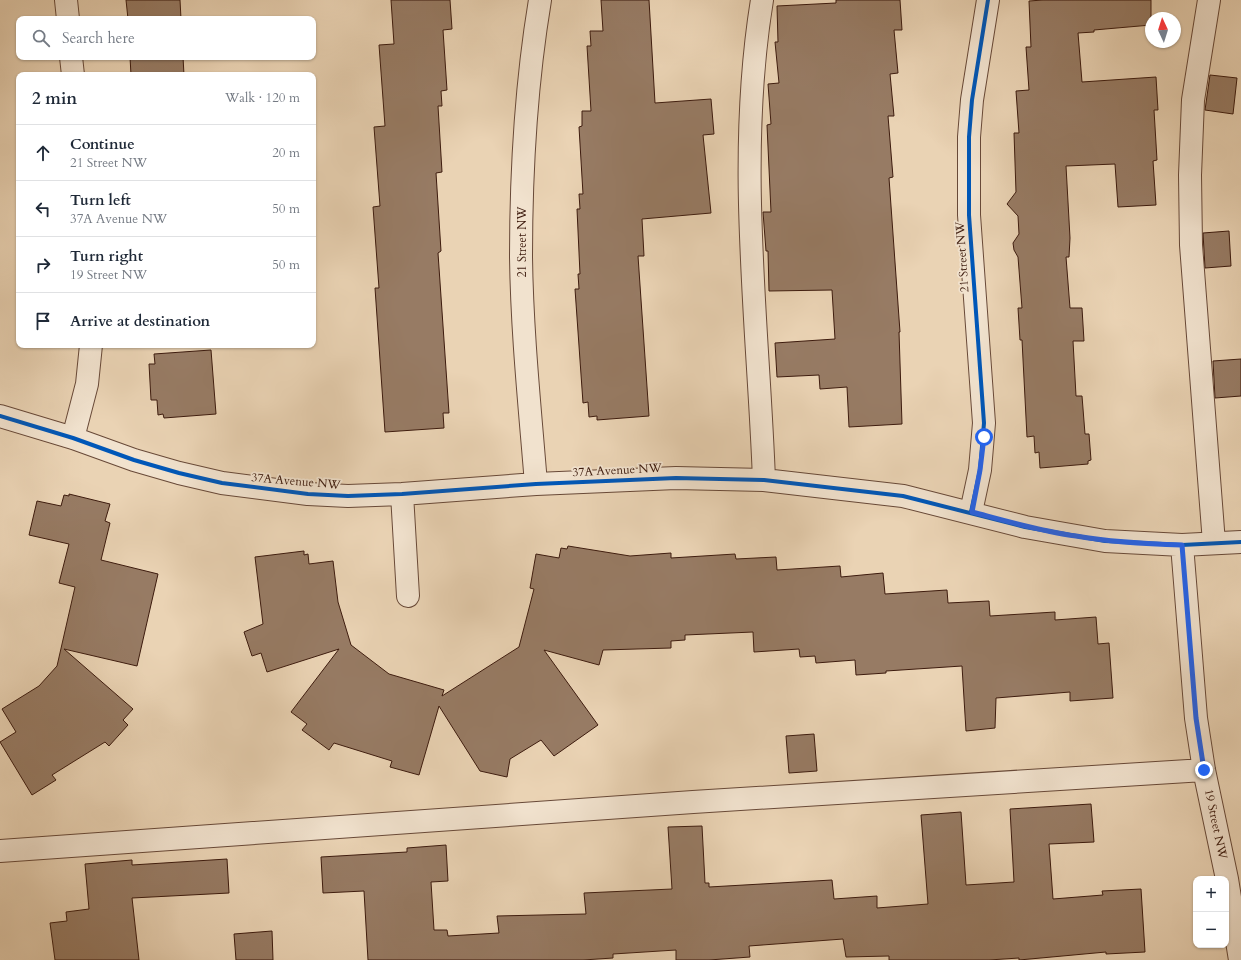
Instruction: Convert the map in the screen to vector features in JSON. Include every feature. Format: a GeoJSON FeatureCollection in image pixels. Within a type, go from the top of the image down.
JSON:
{"type":"FeatureCollection","features":[{"type":"Feature","properties":{"kind":"street"},"geometry":{"type":"LineString","coordinates":[[66,0],[68,16]]}},
{"type":"Feature","properties":{"kind":"street","name":"21 Street NW"},"geometry":{"type":"LineString","coordinates":[[536,484],[521,258],[528,98],[540,0]]}},
{"type":"Feature","properties":{"kind":"street"},"geometry":{"type":"LineString","coordinates":[[762,0],[753,82],[748,192],[764,480]]}},
{"type":"Feature","properties":{"kind":"street","name":"21 Street NW"},"geometry":{"type":"LineString","coordinates":[[972,512],[980,470],[984,423],[969,216],[969,137],[972,100],[988,0]]}},
{"type":"Feature","properties":{"kind":"street"},"geometry":{"type":"LineString","coordinates":[[1209,0],[1194,100],[1190,175],[1191,245],[1214,544]]}},
{"type":"Feature","properties":{"kind":"street"},"geometry":{"type":"LineString","coordinates":[[71,60],[73,72]]}},
{"type":"Feature","properties":{"kind":"street"},"geometry":{"type":"LineString","coordinates":[[73,438],[87,384],[90,348]]}},
{"type":"Feature","properties":{"kind":"street","name":"37A Avenue NW"},"geometry":{"type":"LineString","coordinates":[[0,416],[73,438],[134,460],[222,483],[308,494],[348,496],[402,494],[536,484],[676,478],[764,480],[903,496],[1025,526],[1074,536],[1134,543],[1182,545],[1241,542]]}},
{"type":"Feature","properties":{"kind":"street"},"geometry":{"type":"LineString","coordinates":[[402,494],[408,596]]}},
{"type":"Feature","properties":{"kind":"street","name":"19 Street NW"},"geometry":{"type":"LineString","coordinates":[[1182,545],[1196,718],[1204,770],[1227,879],[1240,960]]}},
{"type":"Feature","properties":{"kind":"street"},"geometry":{"type":"LineString","coordinates":[[0,850],[685,803],[1204,770]]}},
{"type":"Feature","properties":{"kind":"building"},"geometry":{"type":"Polygon","coordinates":[[[126,0],[180,0],[181,16],[128,16],[126,0]]]}},
{"type":"Feature","properties":{"kind":"building"},"geometry":{"type":"Polygon","coordinates":[[[391,0],[450,0],[452,29],[443,30],[447,90],[441,91],[442,106],[438,106],[442,172],[436,173],[441,251],[438,253],[449,413],[443,413],[444,428],[385,432],[375,288],[379,288],[373,207],[380,206],[374,127],[385,126],[379,45],[394,44],[391,0]]]}},
{"type":"Feature","properties":{"kind":"building"},"geometry":{"type":"Polygon","coordinates":[[[601,0],[649,0],[655,103],[711,99],[714,134],[703,135],[711,213],[642,219],[644,256],[638,256],[649,416],[597,420],[597,416],[589,417],[588,402],[583,403],[575,289],[579,289],[578,274],[580,274],[577,209],[580,209],[579,194],[583,194],[579,127],[582,126],[582,111],[591,111],[587,46],[591,46],[590,31],[603,31],[601,0]]]}},
{"type":"Feature","properties":{"kind":"building"},"geometry":{"type":"Polygon","coordinates":[[[836,0],[900,0],[902,30],[894,30],[898,73],[890,74],[894,116],[888,116],[893,177],[889,178],[900,332],[902,424],[849,427],[847,387],[820,389],[819,375],[777,377],[775,343],[835,339],[832,290],[769,291],[768,251],[766,251],[763,212],[771,212],[767,125],[771,124],[768,84],[779,83],[775,42],[778,42],[777,6],[836,3],[836,0]]]}},
{"type":"Feature","properties":{"kind":"building"},"geometry":{"type":"Polygon","coordinates":[[[1151,0],[1151,12],[1145,12],[1145,26],[1094,30],[1094,32],[1078,33],[1082,82],[1156,77],[1158,110],[1154,110],[1157,160],[1153,161],[1156,205],[1118,207],[1115,164],[1066,166],[1070,238],[1069,257],[1066,257],[1070,308],[1082,308],[1084,341],[1073,341],[1076,396],[1082,396],[1085,434],[1089,434],[1091,460],[1088,461],[1088,464],[1040,468],[1039,452],[1035,453],[1034,436],[1027,437],[1022,340],[1020,340],[1018,308],[1022,308],[1018,257],[1014,250],[1013,243],[1019,234],[1018,216],[1007,204],[1016,192],[1014,133],[1019,133],[1016,91],[1029,90],[1026,47],[1031,47],[1029,1],[1151,0]]]}},
{"type":"Feature","properties":{"kind":"building"},"geometry":{"type":"Polygon","coordinates":[[[130,60],[183,60],[184,72],[131,72],[130,60]]]}},
{"type":"Feature","properties":{"kind":"building"},"geometry":{"type":"Polygon","coordinates":[[[1210,75],[1237,78],[1233,114],[1205,110],[1210,75]]]}},
{"type":"Feature","properties":{"kind":"building"},"geometry":{"type":"Polygon","coordinates":[[[1229,231],[1231,266],[1205,268],[1203,233],[1229,231]]]}},
{"type":"Feature","properties":{"kind":"building"},"geometry":{"type":"Polygon","coordinates":[[[211,350],[216,414],[164,418],[163,414],[158,415],[157,400],[151,400],[149,364],[155,364],[154,354],[211,350]]]}},
{"type":"Feature","properties":{"kind":"building"},"geometry":{"type":"Polygon","coordinates":[[[1241,359],[1241,396],[1215,398],[1213,361],[1241,359]]]}},
{"type":"Feature","properties":{"kind":"building"},"geometry":{"type":"Polygon","coordinates":[[[69,494],[110,504],[105,521],[110,523],[101,560],[158,574],[137,666],[64,649],[133,709],[123,720],[128,725],[109,746],[105,742],[52,775],[56,780],[32,795],[0,742],[16,732],[2,709],[39,686],[57,666],[75,587],[59,583],[69,544],[29,535],[37,501],[61,506],[64,495],[69,496],[69,494]]]}},
{"type":"Feature","properties":{"kind":"building"},"geometry":{"type":"Polygon","coordinates":[[[568,546],[630,556],[671,553],[671,558],[735,554],[736,559],[776,557],[777,570],[840,566],[841,577],[883,573],[885,594],[947,590],[948,603],[989,601],[990,616],[1055,612],[1055,620],[1096,617],[1098,644],[1109,643],[1113,698],[1070,701],[1070,692],[996,698],[995,728],[966,731],[962,666],[886,671],[886,673],[856,675],[855,660],[816,663],[815,656],[800,657],[799,649],[754,652],[753,632],[685,635],[685,640],[671,641],[671,648],[603,650],[599,665],[544,650],[598,725],[554,756],[541,740],[510,759],[507,777],[480,771],[439,706],[419,775],[390,767],[392,761],[334,743],[329,750],[302,730],[307,724],[291,712],[339,649],[267,672],[261,653],[252,656],[244,632],[263,624],[255,557],[304,551],[304,555],[308,554],[309,564],[333,561],[338,602],[351,645],[389,674],[444,690],[442,696],[519,647],[534,589],[530,588],[536,554],[559,558],[561,548],[567,549],[568,546]]]}},
{"type":"Feature","properties":{"kind":"building"},"geometry":{"type":"Polygon","coordinates":[[[814,734],[817,771],[789,773],[786,736],[814,734]]]}},
{"type":"Feature","properties":{"kind":"building"},"geometry":{"type":"Polygon","coordinates":[[[1091,804],[1094,842],[1049,844],[1053,899],[1103,895],[1102,891],[1141,889],[1145,952],[1106,954],[1106,952],[1019,960],[1019,958],[989,960],[889,960],[889,956],[846,957],[843,939],[749,946],[750,957],[709,960],[676,960],[676,950],[613,954],[613,958],[583,960],[368,960],[364,891],[323,893],[321,857],[407,852],[407,848],[446,845],[448,881],[431,882],[434,930],[447,930],[448,936],[499,933],[497,916],[586,914],[584,893],[672,889],[668,827],[702,826],[705,883],[709,883],[709,887],[832,880],[834,899],[877,896],[877,908],[928,904],[921,815],[961,812],[966,885],[1014,882],[1010,809],[1091,804]]]}},
{"type":"Feature","properties":{"kind":"building"},"geometry":{"type":"Polygon","coordinates":[[[227,859],[229,893],[132,898],[139,960],[55,960],[50,923],[67,921],[66,912],[89,909],[85,864],[132,860],[132,865],[227,859]]]}},
{"type":"Feature","properties":{"kind":"building"},"geometry":{"type":"Polygon","coordinates":[[[272,931],[273,960],[236,960],[234,934],[272,931]]]}},
{"type":"Feature","properties":{"kind":"cycle path"},"geometry":{"type":"LineString","coordinates":[[971,512],[980,470],[984,423],[969,215],[969,137],[972,100],[988,0]]}},
{"type":"Feature","properties":{"kind":"cycle path"},"geometry":{"type":"LineString","coordinates":[[0,416],[73,438],[134,460],[179,473],[222,483],[308,494],[348,496],[402,494],[536,484],[676,478],[764,480],[903,496],[1025,527],[1105,541],[1182,545],[1241,542]]}},
{"type":"Feature","properties":{"kind":"route"},"geometry":{"type":"LineString","coordinates":[[984,437],[980,470],[972,512],[1025,526],[1074,536],[1134,543],[1182,545],[1196,718],[1204,770]]}}]}
